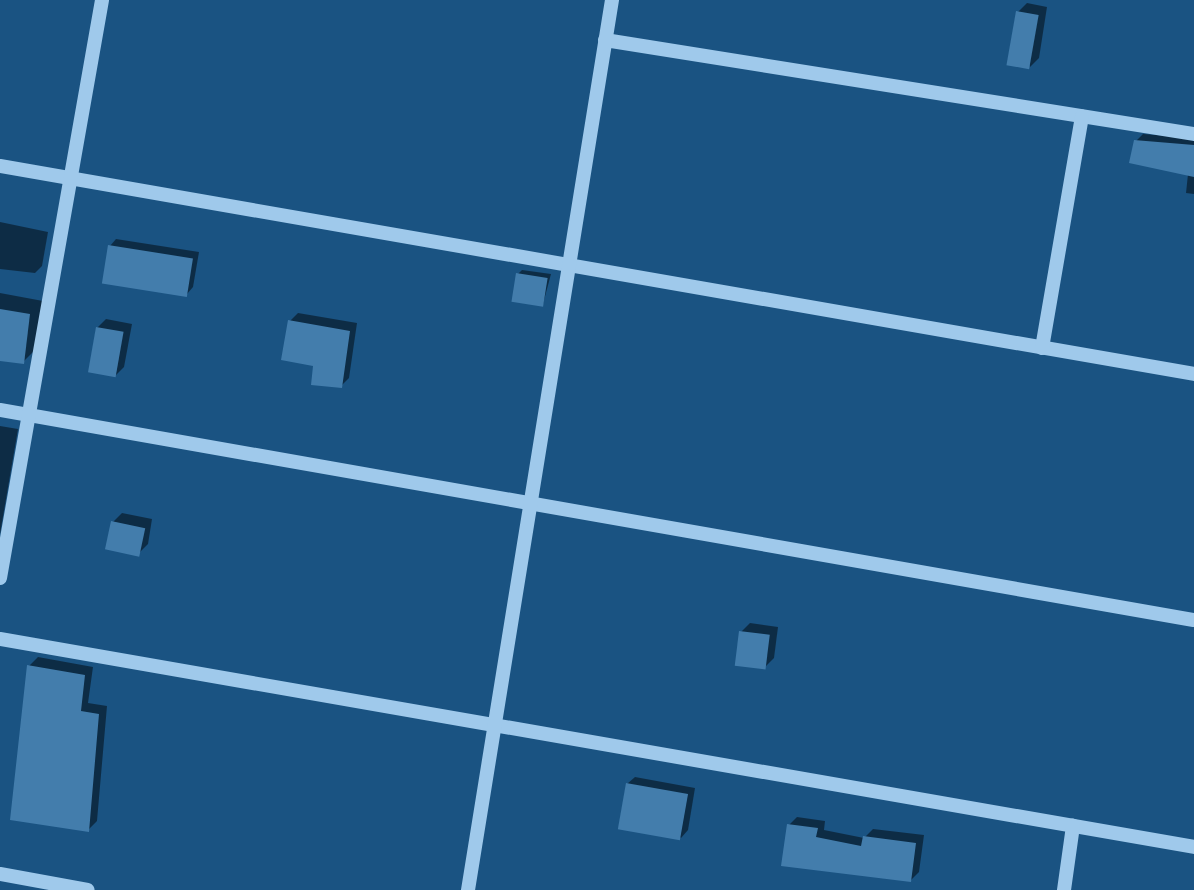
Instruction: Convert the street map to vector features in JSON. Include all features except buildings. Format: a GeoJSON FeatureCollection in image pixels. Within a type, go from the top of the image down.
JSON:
{"type":"FeatureCollection","features":[{"type":"Feature","properties":{"kind":"street"},"geometry":{"type":"LineString","coordinates":[[0,578],[102,0]]}},
{"type":"Feature","properties":{"kind":"street"},"geometry":{"type":"LineString","coordinates":[[468,890],[612,0]]}},
{"type":"Feature","properties":{"kind":"street"},"geometry":{"type":"LineString","coordinates":[[605,40],[1194,134]]}},
{"type":"Feature","properties":{"kind":"street"},"geometry":{"type":"LineString","coordinates":[[1042,348],[1082,116]]}},
{"type":"Feature","properties":{"kind":"street"},"geometry":{"type":"LineString","coordinates":[[0,166],[1194,374]]}},
{"type":"Feature","properties":{"kind":"street"},"geometry":{"type":"LineString","coordinates":[[0,410],[1194,620]]}},
{"type":"Feature","properties":{"kind":"street"},"geometry":{"type":"LineString","coordinates":[[0,639],[1194,847]]}},
{"type":"Feature","properties":{"kind":"street"},"geometry":{"type":"LineString","coordinates":[[1064,890],[1073,826]]}},
{"type":"Feature","properties":{"kind":"street"},"geometry":{"type":"LineString","coordinates":[[0,874],[88,890]]}}]}
